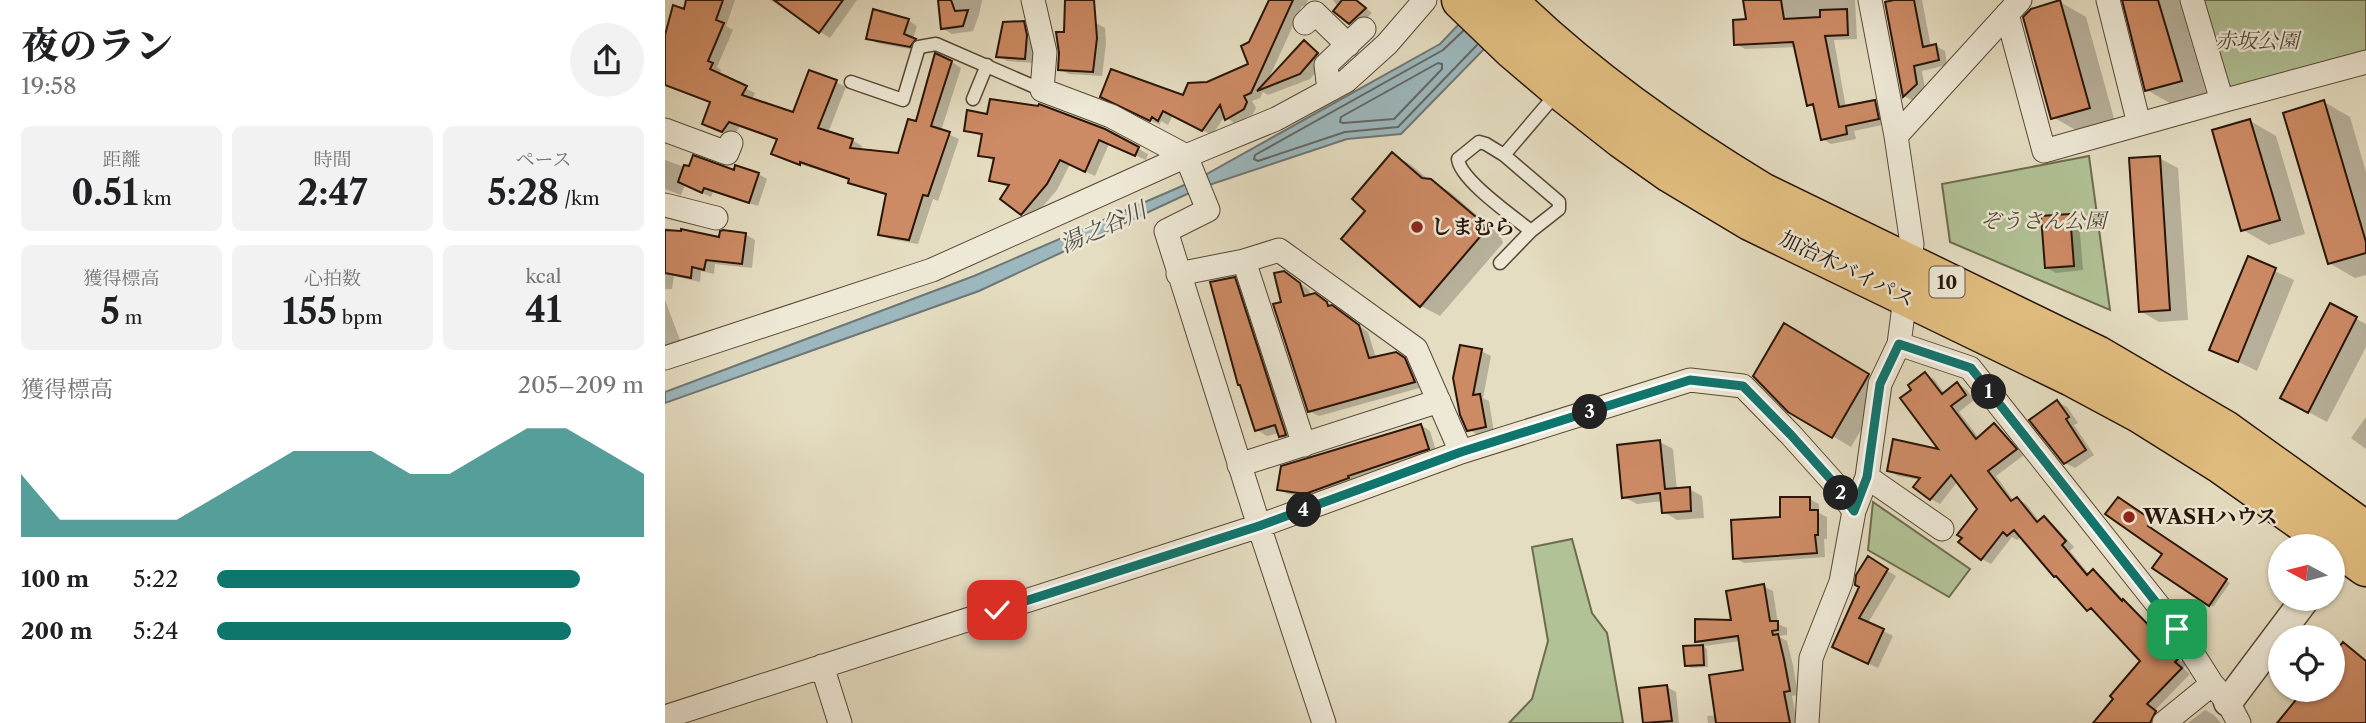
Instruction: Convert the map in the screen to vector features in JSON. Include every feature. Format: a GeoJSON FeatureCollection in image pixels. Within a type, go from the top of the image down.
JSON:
{"type":"FeatureCollection","features":[{"type":"Feature","properties":{"kind":"highway","name":"加治木バイパス"},"geometry":{"type":"LineString","coordinates":[[1461,0],[1523,38],[1588,72],[1667,132],[1731,174],[1906,280],[2139,413],[2222,466],[2357,545]]}},
{"type":"Feature","properties":{"kind":"highway","name":"加治木バイパス"},"geometry":{"type":"LineString","coordinates":[[1507,0],[1523,38],[1560,90],[1670,173],[1750,221],[1906,280]]}},
{"type":"Feature","properties":{"kind":"street"},"geometry":{"type":"LineString","coordinates":[[1033,0],[1045,52],[1042,90],[1111,116],[1187,156],[1208,210],[1166,231],[1324,723]]}},
{"type":"Feature","properties":{"kind":"street"},"geometry":{"type":"LineString","coordinates":[[665,358],[932,270],[1276,119],[1346,81],[1387,44],[1425,0]]}},
{"type":"Feature","properties":{"kind":"street"},"geometry":{"type":"LineString","coordinates":[[1807,723],[1811,658],[1841,582],[1854,511],[1867,477],[1880,384],[1899,344],[1912,244],[1896,136],[1870,0]]}},
{"type":"Feature","properties":{"kind":"street"},"geometry":{"type":"LineString","coordinates":[[2108,0],[2139,124]]}},
{"type":"Feature","properties":{"kind":"street"},"geometry":{"type":"LineString","coordinates":[[2192,0],[2222,101]]}},
{"type":"Feature","properties":{"kind":"street"},"geometry":{"type":"LineString","coordinates":[[1896,136],[2014,7]]}},
{"type":"Feature","properties":{"kind":"street"},"geometry":{"type":"LineString","coordinates":[[2014,7],[2044,151],[2366,62]]}},
{"type":"Feature","properties":{"kind":"street"},"geometry":{"type":"LineString","coordinates":[[1315,12],[1356,37],[1326,65],[1329,90]]}},
{"type":"Feature","properties":{"kind":"street"},"geometry":{"type":"LineString","coordinates":[[665,130],[727,153],[731,143]]}},
{"type":"Feature","properties":{"kind":"street"},"geometry":{"type":"LineString","coordinates":[[665,205],[716,218]]}},
{"type":"Feature","properties":{"kind":"street"},"geometry":{"type":"LineString","coordinates":[[1178,274],[1244,261],[1279,250],[1416,349],[1461,452]]}},
{"type":"Feature","properties":{"kind":"street"},"geometry":{"type":"LineString","coordinates":[[1244,261],[1304,445]]}},
{"type":"Feature","properties":{"kind":"street"},"geometry":{"type":"LineString","coordinates":[[1899,344],[1971,368],[2177,629],[2226,703]]}},
{"type":"Feature","properties":{"kind":"street"},"geometry":{"type":"LineString","coordinates":[[665,718],[1259,526],[1461,452],[1690,380],[1743,386],[1834,483],[1854,511]]}},
{"type":"Feature","properties":{"kind":"street"},"geometry":{"type":"LineString","coordinates":[[1239,465],[1439,401]]}},
{"type":"Feature","properties":{"kind":"street"},"geometry":{"type":"LineString","coordinates":[[1867,477],[1942,529]]}},
{"type":"Feature","properties":{"kind":"street"},"geometry":{"type":"LineString","coordinates":[[2164,723],[2226,703],[2296,611]]}},
{"type":"Feature","properties":{"kind":"street"},"geometry":{"type":"LineString","coordinates":[[822,666],[840,723]]}},
{"type":"Feature","properties":{"kind":"lane"},"geometry":{"type":"LineString","coordinates":[[851,82],[903,100],[919,47],[936,44],[1042,90]]}},
{"type":"Feature","properties":{"kind":"lane"},"geometry":{"type":"LineString","coordinates":[[973,99],[987,65]]}},
{"type":"Feature","properties":{"kind":"lane"},"geometry":{"type":"LineString","coordinates":[[1504,155],[1560,90]]}},
{"type":"Feature","properties":{"kind":"lane"},"geometry":{"type":"LineString","coordinates":[[1500,262],[1531,231],[1559,209],[1560,205],[1504,155],[1479,142],[1458,159],[1459,167],[1531,231]]}},
{"type":"Feature","properties":{"kind":"green space","name":"赤坂公園"},"geometry":{"type":"Polygon","coordinates":[[[2201,0],[2366,0],[2366,54],[2234,89],[2225,83],[2201,0]]]}},
{"type":"Feature","properties":{"kind":"green space","name":"ぞうさん公園"},"geometry":{"type":"Polygon","coordinates":[[[2089,156],[2110,310],[1950,242],[1942,184],[2089,156]]]}},
{"type":"Feature","properties":{"kind":"green space"},"geometry":{"type":"Polygon","coordinates":[[[1873,502],[1970,569],[1949,597],[1868,550],[1873,502]]]}},
{"type":"Feature","properties":{"kind":"green space"},"geometry":{"type":"Polygon","coordinates":[[[1572,539],[1592,613],[1607,633],[1623,723],[1509,723],[1532,699],[1548,641],[1532,547],[1572,539]]]}},
{"type":"Feature","properties":{"kind":"water","name":"湯之谷川"},"geometry":{"type":"Polygon","coordinates":[[[1482,0],[1532,0],[1401,134],[1347,139],[1200,188],[979,291],[665,403],[665,392],[974,276],[1196,180],[1440,44],[1482,0]]]}},
{"type":"Feature","properties":{"kind":"building"},"geometry":{"type":"Polygon","coordinates":[[[686,0],[723,0],[716,20],[724,23],[708,61],[713,63],[710,69],[747,86],[742,95],[793,112],[809,70],[837,80],[818,128],[853,139],[850,148],[898,153],[908,119],[916,121],[935,53],[952,61],[931,126],[950,132],[928,196],[923,195],[909,240],[878,235],[886,194],[771,154],[777,139],[729,122],[722,132],[702,124],[710,102],[665,85],[665,35],[673,5],[684,9],[686,0]]]}},
{"type":"Feature","properties":{"kind":"building"},"geometry":{"type":"Polygon","coordinates":[[[774,0],[843,0],[819,33],[774,0]]]}},
{"type":"Feature","properties":{"kind":"building"},"geometry":{"type":"Polygon","coordinates":[[[938,0],[951,0],[955,11],[968,10],[963,26],[941,29],[938,0]]]}},
{"type":"Feature","properties":{"kind":"building"},"geometry":{"type":"Polygon","coordinates":[[[1065,0],[1094,0],[1097,38],[1093,72],[1058,70],[1056,32],[1064,32],[1065,0]]]}},
{"type":"Feature","properties":{"kind":"building"},"geometry":{"type":"Polygon","coordinates":[[[1269,0],[1293,0],[1251,93],[1244,96],[1247,102],[1244,109],[1225,120],[1220,105],[1202,131],[1163,111],[1158,121],[1152,117],[1150,121],[1100,97],[1111,69],[1183,95],[1188,83],[1207,82],[1248,64],[1241,46],[1249,42],[1269,0]]]}},
{"type":"Feature","properties":{"kind":"building"},"geometry":{"type":"Polygon","coordinates":[[[1342,0],[1356,0],[1366,8],[1349,24],[1333,11],[1342,0]]]}},
{"type":"Feature","properties":{"kind":"building"},"geometry":{"type":"Polygon","coordinates":[[[1743,0],[1781,0],[1784,19],[1820,17],[1820,10],[1847,9],[1848,35],[1825,36],[1839,107],[1875,100],[1879,119],[1846,126],[1847,134],[1821,140],[1813,104],[1807,106],[1793,42],[1734,45],[1733,20],[1746,19],[1743,0]]]}},
{"type":"Feature","properties":{"kind":"building"},"geometry":{"type":"Polygon","coordinates":[[[1914,0],[1923,47],[1936,44],[1939,60],[1914,66],[1917,84],[1903,97],[1885,2],[1914,0]]]}},
{"type":"Feature","properties":{"kind":"building"},"geometry":{"type":"Polygon","coordinates":[[[2060,0],[2090,108],[2051,119],[2023,17],[2031,9],[2060,0]]]}},
{"type":"Feature","properties":{"kind":"building"},"geometry":{"type":"Polygon","coordinates":[[[2122,0],[2158,0],[2182,81],[2145,91],[2122,0]]]}},
{"type":"Feature","properties":{"kind":"building"},"geometry":{"type":"Polygon","coordinates":[[[873,9],[909,19],[904,34],[916,39],[910,47],[866,39],[873,9]]]}},
{"type":"Feature","properties":{"kind":"building"},"geometry":{"type":"Polygon","coordinates":[[[1024,21],[1027,35],[1025,59],[996,57],[1003,22],[1024,21]]]}},
{"type":"Feature","properties":{"kind":"building"},"geometry":{"type":"Polygon","coordinates":[[[1304,40],[1318,53],[1300,74],[1257,91],[1304,40]]]}},
{"type":"Feature","properties":{"kind":"building"},"geometry":{"type":"Polygon","coordinates":[[[990,99],[1039,104],[1105,129],[1139,147],[1135,156],[1099,140],[1085,172],[1060,160],[1047,184],[1021,215],[1000,199],[1009,185],[989,181],[994,158],[978,156],[982,134],[964,131],[967,110],[987,114],[990,99]]]}},
{"type":"Feature","properties":{"kind":"building"},"geometry":{"type":"Polygon","coordinates":[[[2324,100],[2366,242],[2366,253],[2328,264],[2283,113],[2324,100]]]}},
{"type":"Feature","properties":{"kind":"building"},"geometry":{"type":"Polygon","coordinates":[[[2250,119],[2280,220],[2241,231],[2212,130],[2250,119]]]}},
{"type":"Feature","properties":{"kind":"building","name":"しまむら"},"geometry":{"type":"Polygon","coordinates":[[[1392,152],[1422,178],[1431,179],[1482,222],[1485,231],[1420,307],[1341,239],[1365,211],[1352,199],[1392,152]]]}},
{"type":"Feature","properties":{"kind":"building"},"geometry":{"type":"Polygon","coordinates":[[[693,155],[734,170],[735,165],[759,173],[749,203],[704,188],[702,193],[678,182],[684,165],[689,166],[693,155]]]}},
{"type":"Feature","properties":{"kind":"building"},"geometry":{"type":"Polygon","coordinates":[[[2160,156],[2170,310],[2139,312],[2129,158],[2160,156]]]}},
{"type":"Feature","properties":{"kind":"building"},"geometry":{"type":"Polygon","coordinates":[[[2070,214],[2074,266],[2045,268],[2041,216],[2070,214]]]}},
{"type":"Feature","properties":{"kind":"building"},"geometry":{"type":"Polygon","coordinates":[[[681,229],[719,237],[720,231],[723,230],[746,233],[742,264],[706,260],[704,270],[692,267],[691,278],[665,273],[665,230],[681,229]]]}},
{"type":"Feature","properties":{"kind":"building"},"geometry":{"type":"Polygon","coordinates":[[[2248,256],[2276,268],[2238,362],[2209,350],[2248,256]]]}},
{"type":"Feature","properties":{"kind":"building"},"geometry":{"type":"Polygon","coordinates":[[[1284,271],[1300,283],[1304,296],[1315,293],[1327,302],[1328,306],[1332,305],[1359,325],[1369,358],[1396,352],[1405,358],[1415,382],[1308,412],[1273,304],[1281,302],[1274,273],[1284,271]]]}},
{"type":"Feature","properties":{"kind":"building"},"geometry":{"type":"Polygon","coordinates":[[[1235,277],[1286,435],[1279,437],[1275,425],[1255,431],[1238,385],[1210,282],[1235,277]]]}},
{"type":"Feature","properties":{"kind":"building"},"geometry":{"type":"Polygon","coordinates":[[[2330,303],[2357,317],[2308,413],[2280,398],[2330,303]]]}},
{"type":"Feature","properties":{"kind":"building"},"geometry":{"type":"Polygon","coordinates":[[[1784,323],[1869,374],[1832,438],[1788,412],[1753,376],[1784,323]]]}},
{"type":"Feature","properties":{"kind":"building"},"geometry":{"type":"Polygon","coordinates":[[[1460,345],[1482,349],[1473,395],[1480,394],[1486,427],[1467,431],[1460,415],[1453,378],[1460,345]]]}},
{"type":"Feature","properties":{"kind":"building"},"geometry":{"type":"Polygon","coordinates":[[[1925,372],[1942,394],[1957,382],[1966,395],[1951,406],[1976,439],[1994,423],[2017,449],[1988,471],[2011,501],[2017,497],[2037,522],[2044,516],[2066,541],[2062,545],[2087,575],[2093,569],[2177,654],[2179,658],[2175,662],[2182,668],[2147,704],[2156,711],[2150,723],[2093,723],[2113,699],[2110,696],[2140,661],[2091,608],[2087,611],[2056,576],[2054,577],[2014,530],[2007,536],[2003,532],[1981,560],[1958,542],[1962,538],[1957,535],[1977,509],[1951,475],[1930,500],[1913,487],[1920,478],[1887,471],[1893,439],[1938,449],[1900,398],[1911,390],[1908,385],[1925,372]]]}},
{"type":"Feature","properties":{"kind":"building"},"geometry":{"type":"Polygon","coordinates":[[[2057,400],[2086,450],[2064,464],[2029,420],[2057,400]]]}},
{"type":"Feature","properties":{"kind":"building"},"geometry":{"type":"Polygon","coordinates":[[[1421,424],[1429,449],[1348,476],[1349,478],[1305,494],[1277,490],[1281,466],[1421,424]]]}},
{"type":"Feature","properties":{"kind":"building"},"geometry":{"type":"Polygon","coordinates":[[[1660,440],[1665,489],[1690,487],[1691,511],[1662,513],[1660,493],[1622,498],[1617,445],[1660,440]]]}},
{"type":"Feature","properties":{"kind":"building"},"geometry":{"type":"Polygon","coordinates":[[[1780,497],[1810,497],[1810,510],[1818,510],[1818,535],[1815,535],[1817,553],[1733,559],[1731,520],[1780,517],[1780,497]]]}},
{"type":"Feature","properties":{"kind":"building"},"geometry":{"type":"Polygon","coordinates":[[[2118,497],[2152,520],[2148,526],[2227,579],[2209,606],[2152,568],[2162,554],[2105,514],[2118,497]]]}},
{"type":"Feature","properties":{"kind":"building"},"geometry":{"type":"Polygon","coordinates":[[[1868,556],[1888,569],[1859,618],[1884,629],[1868,664],[1832,647],[1859,587],[1855,585],[1856,575],[1868,556]]]}},
{"type":"Feature","properties":{"kind":"building"},"geometry":{"type":"Polygon","coordinates":[[[1764,584],[1770,621],[1778,621],[1778,630],[1772,631],[1773,635],[1778,634],[1784,659],[1790,691],[1784,692],[1790,723],[1716,723],[1709,675],[1743,670],[1738,636],[1695,642],[1695,619],[1731,620],[1726,591],[1764,584]]]}},
{"type":"Feature","properties":{"kind":"building"},"geometry":{"type":"Polygon","coordinates":[[[2345,644],[2366,661],[2366,723],[2277,723],[2294,702],[2345,702],[2345,644]]]}},
{"type":"Feature","properties":{"kind":"building"},"geometry":{"type":"Polygon","coordinates":[[[1703,645],[1704,665],[1685,666],[1683,646],[1703,645]]]}},
{"type":"Feature","properties":{"kind":"building"},"geometry":{"type":"Polygon","coordinates":[[[1667,685],[1672,721],[1643,723],[1639,688],[1667,685]]]}},
{"type":"Feature","properties":{"kind":"place","name":"しまむら"},"geometry":{"type":"Point","coordinates":[1417,227]}},
{"type":"Feature","properties":{"kind":"place","name":"WASHハウス"},"geometry":{"type":"Point","coordinates":[2129,517]}},
{"type":"Feature","properties":{"kind":"route"},"geometry":{"type":"LineString","coordinates":[[997,610],[1259,526],[1461,452],[1690,380],[1743,386],[1834,483],[1854,511],[1867,477],[1880,384],[1899,344],[1971,368],[2177,629]]}}]}
